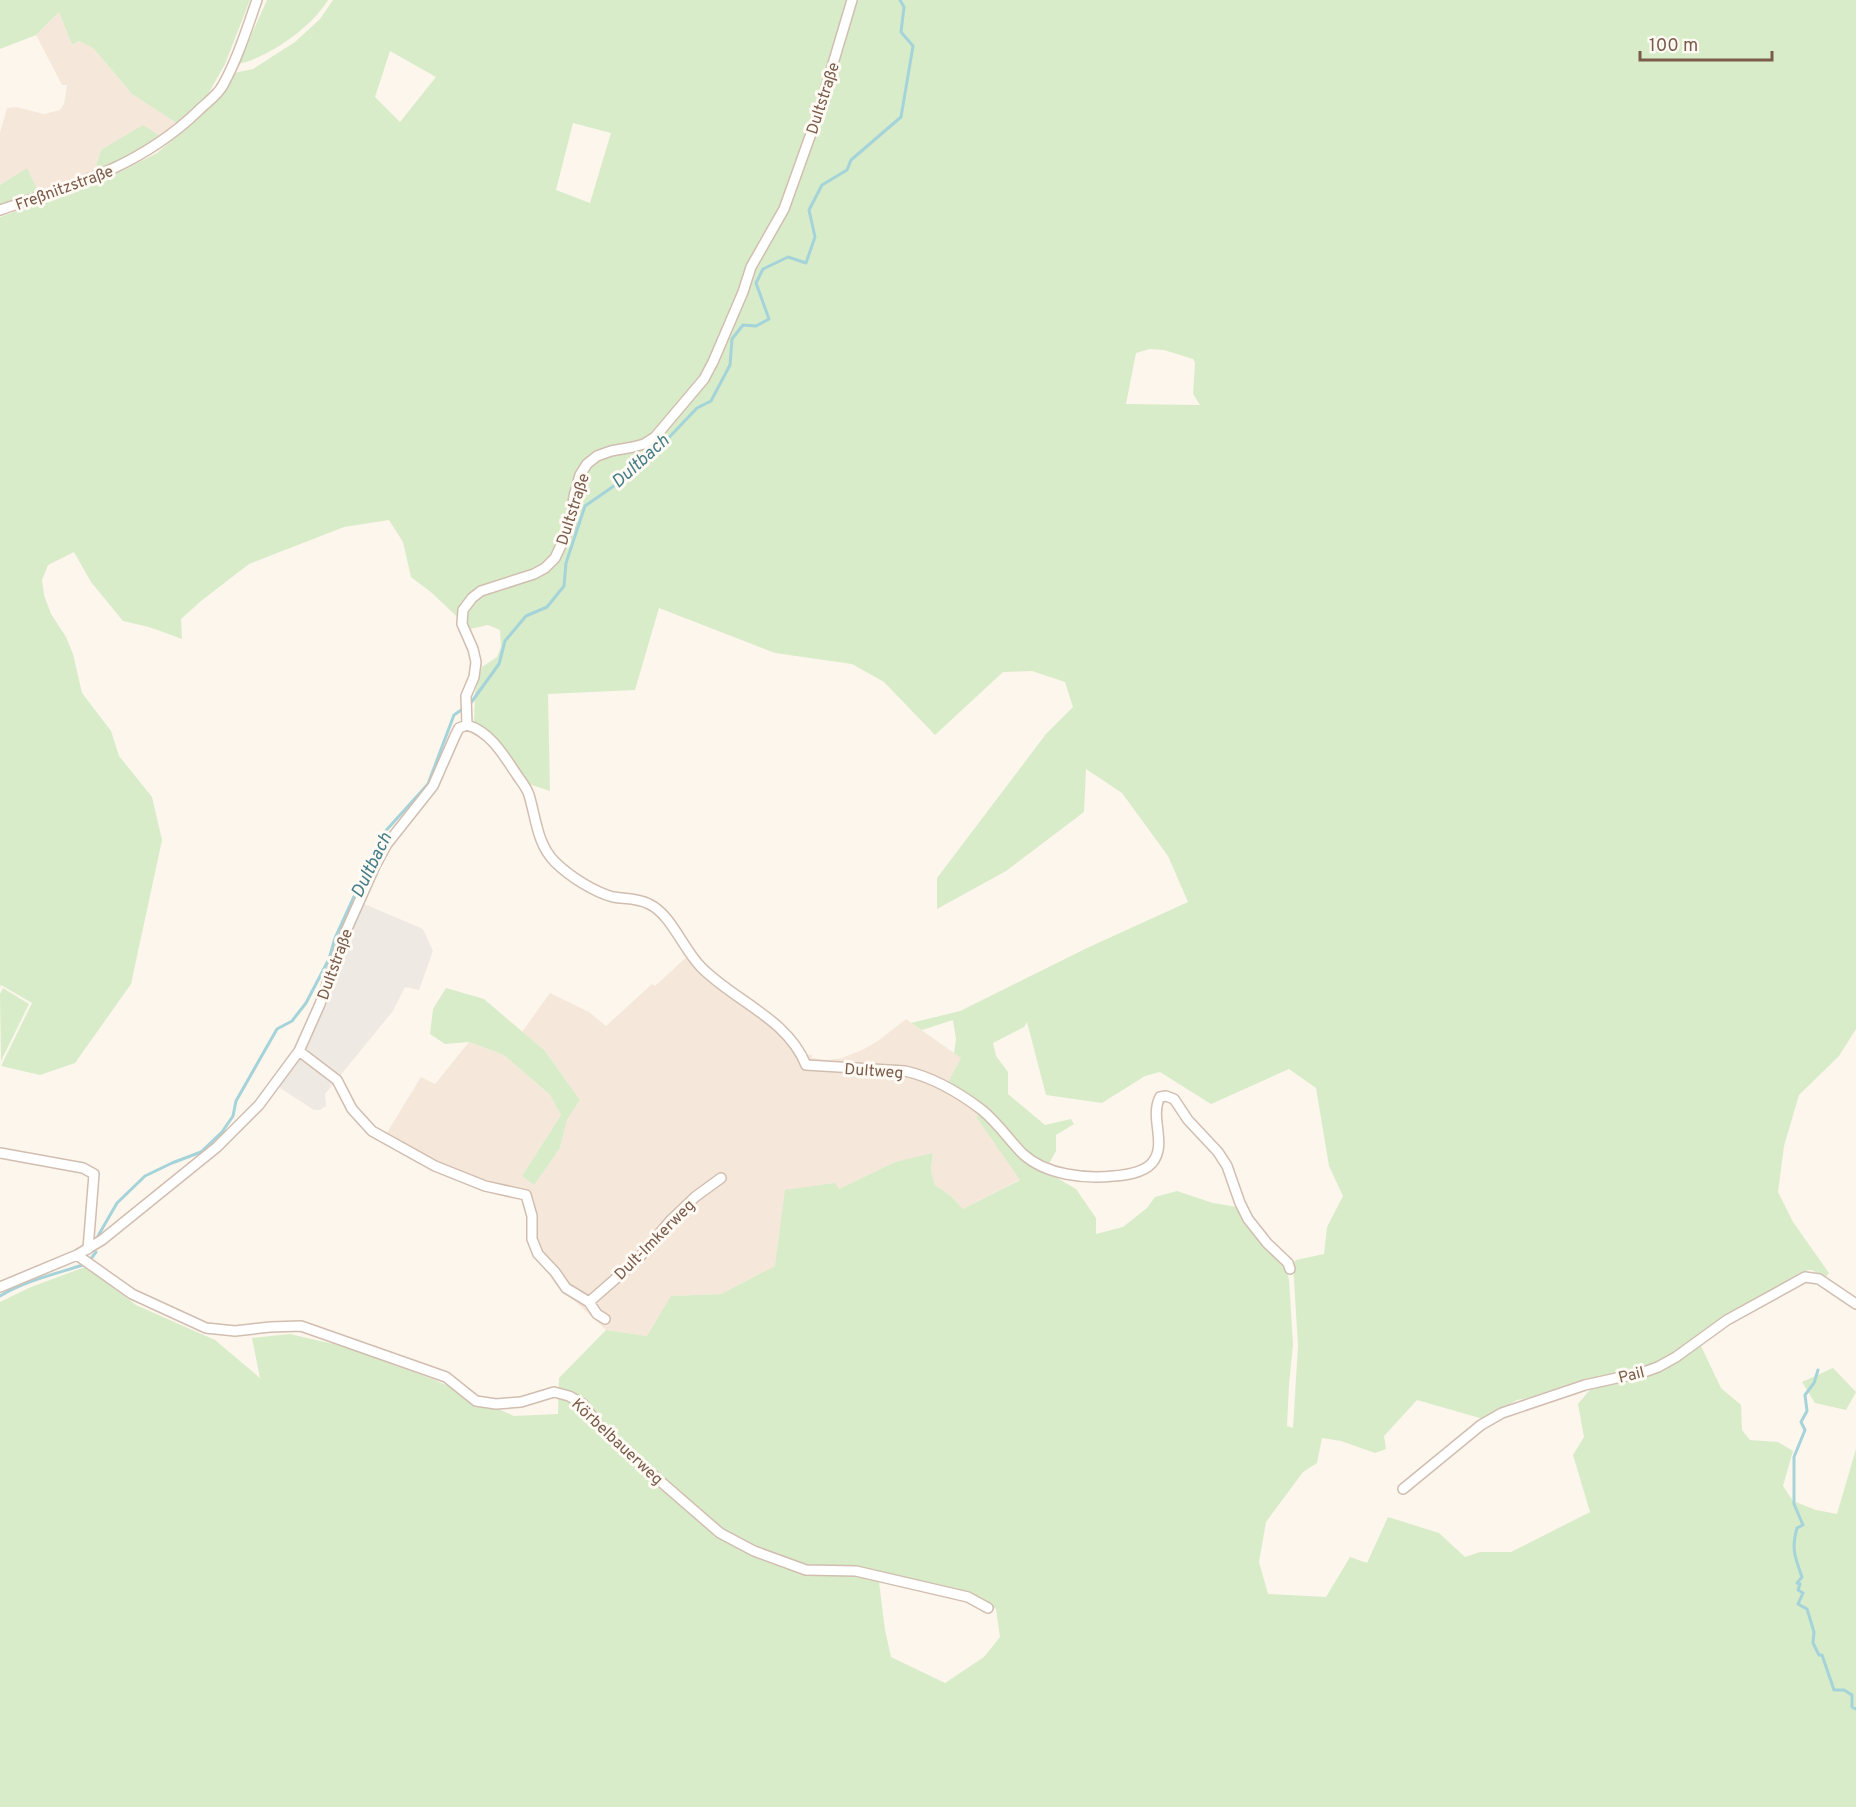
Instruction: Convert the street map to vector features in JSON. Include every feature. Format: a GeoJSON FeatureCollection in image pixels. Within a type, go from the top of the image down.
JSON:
{"type":"FeatureCollection","features":[{"type":"Feature","properties":{"kind":"street","name":"Freßnitzstraße"},"geometry":{"type":"LineString","coordinates":[[0,210],[98,177],[150,151],[186,123],[222,87],[257,0]]}},
{"type":"Feature","properties":{"kind":"street","name":"Dultstraße"},"geometry":{"type":"LineString","coordinates":[[0,1287],[77,1256],[148,1204],[217,1147],[259,1105],[299,1051],[320,1004],[340,945],[375,866],[387,844],[433,786],[454,736],[459,728],[466,725],[466,696],[474,677],[476,662],[462,624],[463,610],[481,591],[534,574],[550,563],[555,558],[570,526],[574,496],[580,475],[587,464],[604,453],[644,444],[655,437],[704,379],[714,362],[751,267],[784,209],[818,114],[852,0]]}},
{"type":"Feature","properties":{"kind":"street","name":"Dultweg"},"geometry":{"type":"LineString","coordinates":[[466,725],[476,728],[501,751],[528,792],[543,846],[554,861],[589,886],[611,896],[650,904],[663,914],[701,968],[784,1032],[806,1065],[905,1071],[919,1074],[983,1111],[1025,1155],[1064,1174],[1080,1177],[1123,1175],[1140,1171],[1152,1164],[1158,1152],[1159,1143],[1156,1106],[1160,1097],[1167,1096],[1174,1099],[1188,1120],[1218,1152],[1227,1166],[1248,1219],[1267,1243],[1288,1263],[1290,1269]]}},
{"type":"Feature","properties":{"kind":"street"},"geometry":{"type":"LineString","coordinates":[[299,1051],[337,1080],[352,1108],[372,1131],[435,1166],[486,1186],[526,1195],[532,1216],[532,1239],[538,1254],[566,1288],[589,1302],[597,1314],[605,1319]]}},
{"type":"Feature","properties":{"kind":"street"},"geometry":{"type":"LineString","coordinates":[[0,1153],[83,1168],[94,1174],[88,1249]]}},
{"type":"Feature","properties":{"kind":"street","name":"Dult-Imkerweg"},"geometry":{"type":"LineString","coordinates":[[589,1302],[637,1260],[671,1220],[695,1197],[721,1178]]}},
{"type":"Feature","properties":{"kind":"street","name":"Körbelbauerweg"},"geometry":{"type":"LineString","coordinates":[[77,1256],[132,1294],[206,1328],[235,1331],[301,1326],[446,1377],[476,1401],[496,1404],[521,1402],[555,1392],[569,1396],[583,1404],[602,1428],[630,1455],[720,1533],[734,1541],[754,1551],[806,1570],[856,1571],[968,1597],[988,1608]]}},
{"type":"Feature","properties":{"kind":"street","name":"Pail"},"geometry":{"type":"LineString","coordinates":[[1403,1489],[1481,1425],[1502,1413],[1586,1385],[1658,1366],[1676,1357],[1736,1315],[1805,1277],[1819,1279],[1856,1304]]}},
{"type":"Feature","properties":{"kind":"shaded area"},"geometry":{"type":"Polygon","coordinates":[[[59,12],[72,45],[79,41],[93,48],[132,94],[178,124],[163,138],[101,150],[94,173],[38,191],[27,169],[0,185],[0,133],[7,108],[16,107],[44,114],[60,110],[64,104],[67,85],[62,85],[36,35],[59,12]]]}},
{"type":"Feature","properties":{"kind":"shaded area"},"geometry":{"type":"Polygon","coordinates":[[[362,903],[423,929],[433,951],[419,990],[405,987],[393,1011],[325,1094],[326,1106],[320,1110],[314,1110],[277,1086],[313,1032],[340,955],[362,903]]]}},
{"type":"Feature","properties":{"kind":"shaded area"},"geometry":{"type":"Polygon","coordinates":[[[692,952],[804,1054],[812,1055],[812,1058],[828,1060],[842,1058],[862,1050],[878,1041],[906,1019],[961,1058],[977,1111],[977,1118],[1021,1179],[963,1209],[951,1196],[935,1185],[931,1170],[933,1154],[895,1162],[839,1189],[776,1266],[721,1294],[672,1296],[647,1336],[606,1330],[555,1283],[534,1252],[526,1206],[517,1195],[461,1182],[382,1141],[421,1077],[435,1084],[469,1042],[504,1055],[550,1095],[561,1115],[522,1176],[534,1184],[560,1148],[567,1120],[580,1100],[545,1051],[522,1032],[550,993],[589,1012],[606,1026],[652,984],[655,986],[692,952]]]}},
{"type":"Feature","properties":{"kind":"green space"},"geometry":{"type":"Polygon","coordinates":[[[0,0],[250,0],[225,64],[207,96],[178,124],[132,94],[93,48],[79,41],[72,45],[59,12],[36,35],[0,49],[0,0]]]}},
{"type":"Feature","properties":{"kind":"green space"},"geometry":{"type":"Polygon","coordinates":[[[267,0],[328,0],[311,21],[288,40],[250,61],[238,64],[267,0]]]}},
{"type":"Feature","properties":{"kind":"green space"},"geometry":{"type":"Polygon","coordinates":[[[333,0],[1856,0],[1856,1029],[1839,1056],[1799,1095],[1784,1146],[1778,1192],[1793,1222],[1829,1273],[1825,1278],[1808,1270],[1649,1366],[1597,1378],[1545,1395],[1517,1400],[1483,1419],[1417,1400],[1384,1436],[1386,1449],[1375,1453],[1341,1441],[1322,1438],[1317,1463],[1303,1472],[1266,1522],[1259,1562],[1268,1594],[1326,1597],[1350,1557],[1367,1563],[1388,1517],[1439,1533],[1465,1557],[1480,1552],[1511,1552],[1590,1512],[1573,1455],[1584,1437],[1578,1404],[1594,1385],[1652,1373],[1700,1344],[1721,1388],[1741,1405],[1742,1430],[1750,1440],[1778,1442],[1793,1451],[1783,1486],[1793,1501],[1816,1510],[1837,1514],[1856,1449],[1856,1807],[0,1807],[0,1302],[31,1287],[85,1267],[136,1305],[215,1340],[260,1378],[252,1338],[290,1334],[346,1347],[435,1380],[514,1416],[558,1414],[559,1378],[606,1330],[647,1336],[671,1296],[721,1294],[775,1266],[785,1190],[835,1183],[839,1189],[895,1162],[933,1153],[931,1170],[935,1185],[951,1196],[963,1209],[1020,1180],[977,1118],[977,1111],[944,1090],[961,1058],[954,1053],[956,1039],[953,1020],[922,1030],[911,1023],[960,1011],[1087,948],[1188,902],[1168,856],[1122,793],[1086,769],[1084,812],[1006,871],[937,909],[937,878],[1046,734],[1073,707],[1065,682],[1032,671],[1003,672],[935,735],[884,682],[852,664],[775,653],[659,608],[635,690],[548,694],[550,791],[529,784],[507,751],[474,721],[475,693],[482,667],[497,657],[501,647],[500,630],[488,625],[470,629],[432,593],[411,577],[403,542],[389,520],[344,527],[249,564],[181,619],[182,639],[149,627],[123,621],[91,582],[74,552],[48,565],[42,580],[44,595],[51,614],[66,637],[73,654],[82,693],[111,731],[119,756],[152,797],[162,840],[131,984],[75,1063],[40,1075],[1,1066],[32,1003],[1,985],[0,987],[0,217],[108,178],[157,153],[185,130],[224,90],[234,73],[253,69],[295,42],[320,19],[333,0]],[[390,51],[375,97],[400,122],[436,77],[390,51]],[[573,123],[556,190],[590,203],[611,133],[573,123]],[[1150,349],[1136,353],[1126,404],[1200,405],[1193,394],[1195,363],[1193,359],[1164,350],[1150,349]],[[1027,1022],[1024,1027],[993,1043],[996,1056],[1008,1072],[1008,1094],[1045,1125],[1071,1119],[1074,1124],[1056,1135],[1056,1151],[1045,1171],[1076,1189],[1096,1218],[1096,1234],[1123,1227],[1147,1208],[1155,1197],[1177,1191],[1213,1203],[1237,1207],[1254,1235],[1286,1266],[1293,1344],[1287,1426],[1293,1428],[1298,1346],[1293,1263],[1296,1260],[1324,1254],[1327,1227],[1343,1196],[1329,1166],[1316,1088],[1289,1069],[1211,1104],[1160,1072],[1145,1076],[1102,1103],[1046,1095],[1027,1022]],[[878,1574],[891,1657],[945,1683],[984,1657],[1000,1637],[996,1609],[966,1595],[878,1574]]]}},
{"type":"Feature","properties":{"kind":"green space"},"geometry":{"type":"Polygon","coordinates":[[[143,125],[163,138],[94,173],[101,150],[143,125]]]}},
{"type":"Feature","properties":{"kind":"green space"},"geometry":{"type":"Polygon","coordinates":[[[27,168],[38,191],[0,206],[0,185],[27,168]]]}},
{"type":"Feature","properties":{"kind":"green space"},"geometry":{"type":"Polygon","coordinates":[[[3,988],[29,1004],[1,1061],[0,994],[3,988]]]}},
{"type":"Feature","properties":{"kind":"green space"},"geometry":{"type":"Polygon","coordinates":[[[446,988],[484,999],[545,1051],[580,1100],[567,1120],[560,1148],[534,1185],[522,1176],[561,1115],[550,1095],[504,1055],[469,1042],[445,1044],[430,1034],[433,1009],[446,988]]]}},
{"type":"Feature","properties":{"kind":"green space"},"geometry":{"type":"Polygon","coordinates":[[[1833,1368],[1856,1392],[1846,1410],[1815,1403],[1802,1382],[1833,1368]]]}},
{"type":"Feature","properties":{"kind":"waterway","name":"Dultbach"},"geometry":{"type":"LineString","coordinates":[[470,704],[499,664],[505,641],[526,616],[547,607],[564,586],[566,563],[585,506],[624,479],[659,448],[697,408],[711,401],[730,365],[732,339],[743,325],[756,326],[769,319],[756,283],[763,269],[788,257],[806,263],[815,237],[809,210],[822,185],[847,170],[851,160],[901,117],[913,46],[901,32],[904,7],[900,0]]}},
{"type":"Feature","properties":{"kind":"waterway","name":"Dultbach"},"geometry":{"type":"LineString","coordinates":[[98,1236],[117,1203],[145,1176],[201,1152],[222,1132],[233,1116],[236,1101],[277,1029],[292,1021],[306,1003],[329,959],[335,938],[382,835],[428,784],[454,715],[464,708]]}},
{"type":"Feature","properties":{"kind":"waterway","name":"Dultbach"},"geometry":{"type":"LineString","coordinates":[[90,1260],[96,1252]]}},
{"type":"Feature","properties":{"kind":"waterway","name":"Dultbach"},"geometry":{"type":"LineString","coordinates":[[0,1296],[30,1282],[83,1265]]}},
{"type":"Feature","properties":{"kind":"waterway"},"geometry":{"type":"LineString","coordinates":[[1818,1370],[1814,1383],[1805,1395],[1807,1411],[1801,1422],[1805,1430],[1794,1457],[1794,1504],[1803,1525],[1797,1528],[1794,1542],[1802,1577],[1797,1583],[1800,1584],[1798,1590],[1803,1593],[1798,1604],[1807,1609],[1814,1632],[1813,1643],[1819,1655],[1822,1655],[1834,1690],[1844,1690],[1852,1695],[1852,1707],[1856,1709]]}}]}
